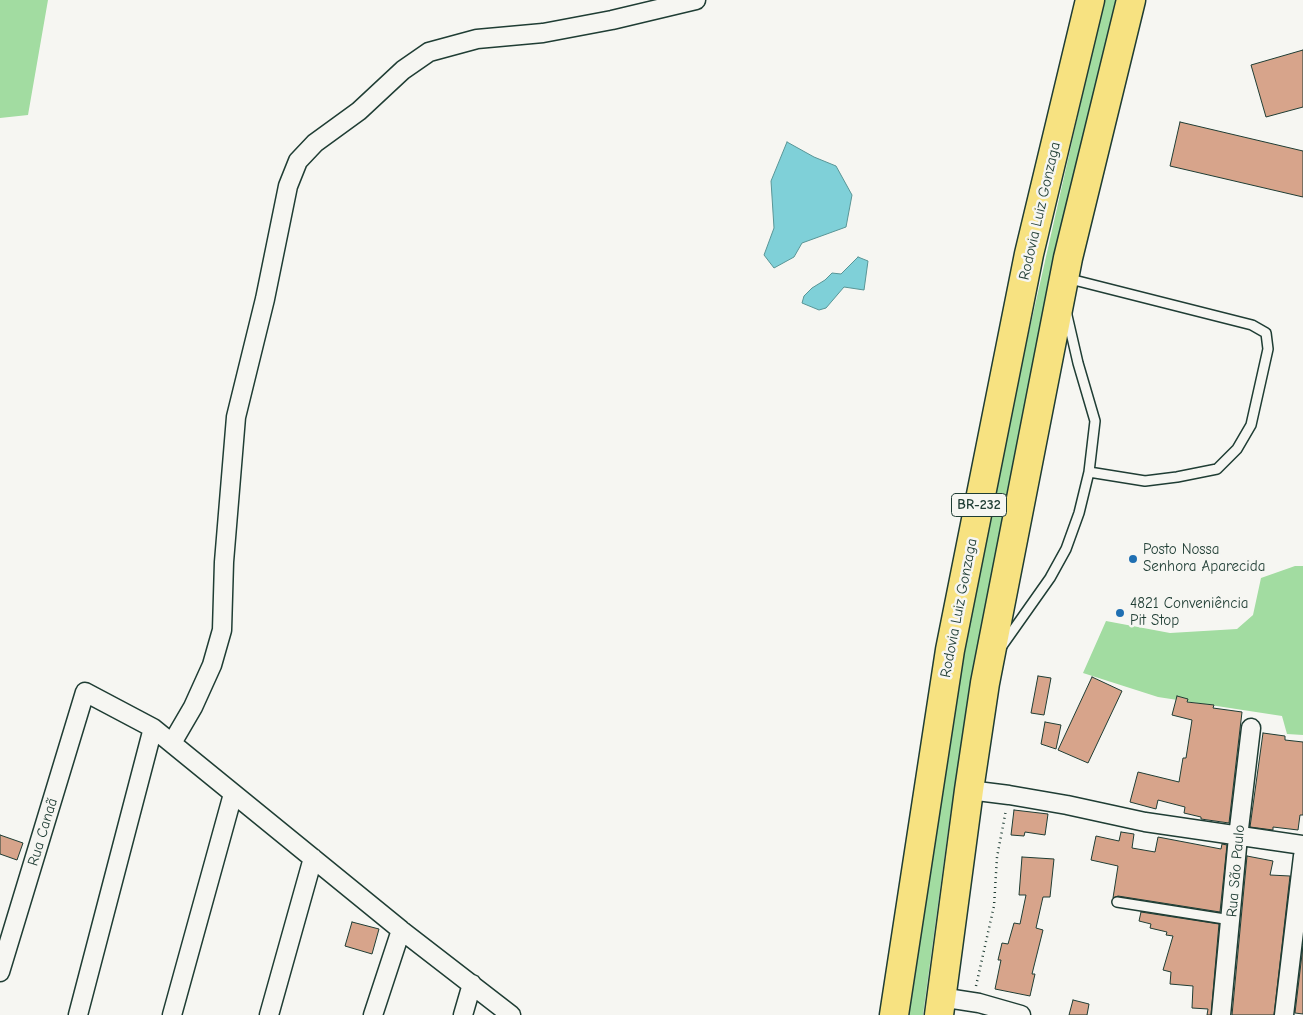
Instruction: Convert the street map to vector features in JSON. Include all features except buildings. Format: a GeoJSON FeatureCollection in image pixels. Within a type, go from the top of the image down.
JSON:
{"type":"FeatureCollection","features":[{"type":"Feature","properties":{"kind":"highway","name":"Rodovia Luiz Gonzaga"},"geometry":{"type":"LineString","coordinates":[[894,1015],[950,650],[1029,254],[1090,0]]}},
{"type":"Feature","properties":{"kind":"highway","name":"BR-232"},"geometry":{"type":"LineString","coordinates":[[939,1006],[985,683],[1064,287],[1068,258],[1131,0]]}},
{"type":"Feature","properties":{"kind":"street"},"geometry":{"type":"LineString","coordinates":[[172,743],[193,707],[208,674],[222,630],[224,562],[236,417],[265,299],[288,186],[298,161],[316,143],[359,111],[403,70],[429,52],[477,40],[543,33],[612,20],[696,0]]}},
{"type":"Feature","properties":{"kind":"street","name":"Rua Canaã"},"geometry":{"type":"LineString","coordinates":[[0,972],[85,692],[153,728]]}},
{"type":"Feature","properties":{"kind":"street"},"geometry":{"type":"LineString","coordinates":[[78,1015],[153,728],[400,930],[511,1015]]}},
{"type":"Feature","properties":{"kind":"street","name":"Rua São Paulo"},"geometry":{"type":"LineString","coordinates":[[1221,1015],[1238,837],[1252,728]]}},
{"type":"Feature","properties":{"kind":"street"},"geometry":{"type":"LineString","coordinates":[[969,790],[1066,805],[1145,822],[1303,845]]}},
{"type":"Feature","properties":{"kind":"street"},"geometry":{"type":"LineString","coordinates":[[172,1015],[233,794]]}},
{"type":"Feature","properties":{"kind":"street"},"geometry":{"type":"LineString","coordinates":[[1284,1015],[1303,856]]}},
{"type":"Feature","properties":{"kind":"street"},"geometry":{"type":"LineString","coordinates":[[269,1015],[313,858]]}},
{"type":"Feature","properties":{"kind":"street"},"geometry":{"type":"LineString","coordinates":[[373,1015],[400,930]]}},
{"type":"Feature","properties":{"kind":"street"},"geometry":{"type":"LineString","coordinates":[[463,1015],[472,984]]}},
{"type":"Feature","properties":{"kind":"street"},"geometry":{"type":"LineString","coordinates":[[939,1006],[972,1002],[1021,1015]]}},
{"type":"Feature","properties":{"kind":"lane"},"geometry":{"type":"LineString","coordinates":[[985,683],[1001,647],[1050,578],[1066,549],[1080,513],[1089,472],[1095,421],[1078,363],[1064,287],[1252,325],[1266,333],[1268,349],[1251,425],[1237,449],[1217,469],[1144,481],[1089,472]]}},
{"type":"Feature","properties":{"kind":"lane"},"geometry":{"type":"LineString","coordinates":[[1117,902],[1231,920]]}},
{"type":"Feature","properties":{"kind":"path"},"geometry":{"type":"LineString","coordinates":[[972,1002],[994,906],[998,857],[1009,795]]}},
{"type":"Feature","properties":{"kind":"green space"},"geometry":{"type":"Polygon","coordinates":[[[0,0],[48,0],[28,115],[0,118],[0,0]]]}},
{"type":"Feature","properties":{"kind":"green space"},"geometry":{"type":"Polygon","coordinates":[[[1104,0],[1120,0],[1029,398],[950,816],[923,1015],[906,1015],[982,540],[1104,0]]]}},
{"type":"Feature","properties":{"kind":"green space"},"geometry":{"type":"Polygon","coordinates":[[[1295,566],[1303,566],[1303,735],[1287,734],[1282,716],[1158,697],[1083,673],[1106,621],[1170,633],[1237,629],[1253,615],[1261,578],[1295,566]]]}},
{"type":"Feature","properties":{"kind":"water"},"geometry":{"type":"Polygon","coordinates":[[[787,142],[814,157],[836,166],[852,195],[846,227],[802,243],[794,257],[774,268],[764,255],[774,228],[771,181],[787,142]]]}},
{"type":"Feature","properties":{"kind":"water"},"geometry":{"type":"Polygon","coordinates":[[[858,257],[868,261],[864,290],[844,287],[826,308],[819,310],[802,303],[804,296],[812,288],[832,273],[841,274],[858,257]]]}},
{"type":"Feature","properties":{"kind":"place","name":"Posto Nossa Senhora Aparecida"},"geometry":{"type":"Point","coordinates":[1133,559]}},
{"type":"Feature","properties":{"kind":"place","name":"4821 Conveniência Pit Stop"},"geometry":{"type":"Point","coordinates":[1120,613]}}]}
